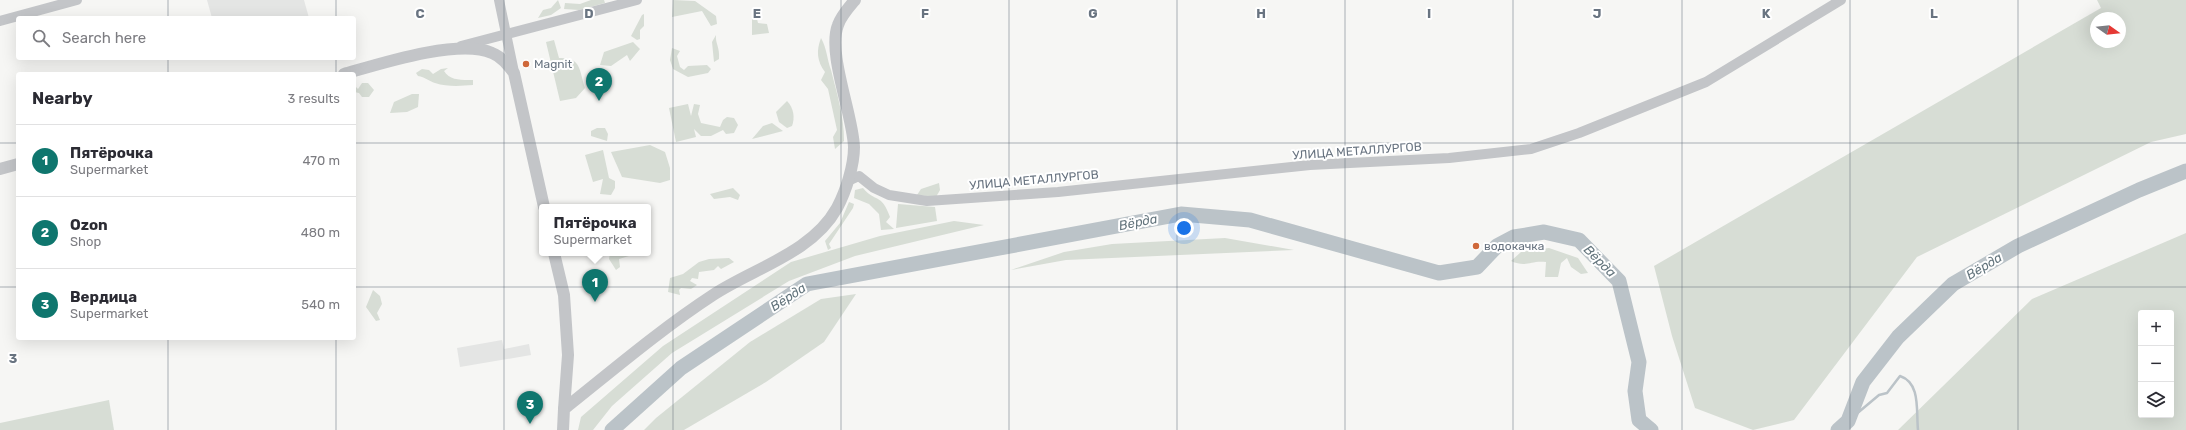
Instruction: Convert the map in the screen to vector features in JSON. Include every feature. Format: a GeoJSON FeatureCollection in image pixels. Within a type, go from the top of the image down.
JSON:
{"type":"FeatureCollection","features":[{"type":"Feature","properties":{"kind":"street"},"geometry":{"type":"LineString","coordinates":[[18,16],[77,0]]}},
{"type":"Feature","properties":{"kind":"street"},"geometry":{"type":"LineString","coordinates":[[499,0],[543,204]]}},
{"type":"Feature","properties":{"kind":"street"},"geometry":{"type":"LineString","coordinates":[[352,72],[506,36],[637,0]]}},
{"type":"Feature","properties":{"kind":"street"},"geometry":{"type":"LineString","coordinates":[[564,409],[654,336],[714,294],[808,242],[825,227],[838,207],[848,181],[854,147],[835,44],[838,25],[855,0]]}},
{"type":"Feature","properties":{"kind":"street","name":"УЛИЦА МЕТАЛЛУРГОВ"},"geometry":{"type":"LineString","coordinates":[[848,181],[859,176],[874,188],[889,195],[904,198],[927,200],[958,199],[1058,192],[1310,166],[1448,158],[1531,149],[1579,133],[1706,82],[1841,0]]}},
{"type":"Feature","properties":{"kind":"street"},"geometry":{"type":"LineString","coordinates":[[0,21],[16,17]]}},
{"type":"Feature","properties":{"kind":"street"},"geometry":{"type":"LineString","coordinates":[[454,48],[475,48],[492,52],[505,61],[514,74]]}},
{"type":"Feature","properties":{"kind":"street"},"geometry":{"type":"LineString","coordinates":[[0,169],[16,165]]}},
{"type":"Feature","properties":{"kind":"street"},"geometry":{"type":"LineString","coordinates":[[555,256],[564,295],[568,355],[563,430]]}},
{"type":"Feature","properties":{"kind":"shaded area"},"geometry":{"type":"Polygon","coordinates":[[[207,0],[304,0],[308,16],[211,16],[207,0]]]}},
{"type":"Feature","properties":{"kind":"shaded area"},"geometry":{"type":"Polygon","coordinates":[[[558,0],[561,8],[551,15],[538,18],[543,10],[551,8],[558,0]]]}},
{"type":"Feature","properties":{"kind":"shaded area"},"geometry":{"type":"Polygon","coordinates":[[[591,0],[604,0],[605,3],[579,10],[564,9],[565,3],[580,4],[591,0]]]}},
{"type":"Feature","properties":{"kind":"shaded area"},"geometry":{"type":"Polygon","coordinates":[[[673,0],[695,1],[716,16],[717,24],[711,26],[702,11],[672,17],[673,0]]]}},
{"type":"Feature","properties":{"kind":"shaded area"},"geometry":{"type":"Polygon","coordinates":[[[2097,0],[2186,0],[2186,134],[2151,142],[1917,257],[1794,420],[1753,430],[1695,408],[1672,336],[1654,266],[2090,14],[2090,48],[2126,48],[2126,12],[2094,12],[2101,8],[2097,0]]]}},
{"type":"Feature","properties":{"kind":"shaded area"},"geometry":{"type":"Polygon","coordinates":[[[752,12],[756,15],[758,23],[767,24],[769,33],[752,35],[752,12]]]}},
{"type":"Feature","properties":{"kind":"shaded area"},"geometry":{"type":"Polygon","coordinates":[[[644,14],[644,26],[640,30],[640,39],[637,40],[631,36],[642,15],[644,14]]]}},
{"type":"Feature","properties":{"kind":"shaded area"},"geometry":{"type":"Polygon","coordinates":[[[716,35],[719,59],[714,62],[712,42],[716,35]]]}},
{"type":"Feature","properties":{"kind":"shaded area"},"geometry":{"type":"Polygon","coordinates":[[[821,38],[826,50],[836,88],[843,123],[844,141],[835,149],[833,137],[837,130],[828,89],[821,80],[825,72],[820,64],[818,56],[818,47],[821,38]]]}},
{"type":"Feature","properties":{"kind":"shaded area"},"geometry":{"type":"Polygon","coordinates":[[[554,40],[559,58],[572,60],[580,70],[585,88],[576,98],[560,101],[546,42],[554,40]]]}},
{"type":"Feature","properties":{"kind":"shaded area"},"geometry":{"type":"Polygon","coordinates":[[[633,42],[640,49],[630,61],[627,55],[611,66],[600,65],[604,52],[633,42]]]}},
{"type":"Feature","properties":{"kind":"shaded area"},"geometry":{"type":"Polygon","coordinates":[[[672,48],[680,51],[677,56],[680,67],[684,70],[688,66],[707,65],[711,69],[708,73],[688,77],[673,69],[670,60],[672,48]]]}},
{"type":"Feature","properties":{"kind":"shaded area"},"geometry":{"type":"Polygon","coordinates":[[[448,68],[444,71],[450,77],[473,80],[473,85],[444,85],[418,76],[416,73],[422,69],[429,70],[433,74],[441,69],[448,68]]]}},
{"type":"Feature","properties":{"kind":"shaded area"},"geometry":{"type":"Polygon","coordinates":[[[362,83],[368,83],[374,90],[369,97],[362,97],[359,93],[356,92],[356,87],[358,89],[362,83]]]}},
{"type":"Feature","properties":{"kind":"shaded area"},"geometry":{"type":"Polygon","coordinates":[[[412,94],[419,94],[418,107],[407,112],[390,113],[394,102],[412,94]]]}},
{"type":"Feature","properties":{"kind":"shaded area"},"geometry":{"type":"Polygon","coordinates":[[[787,101],[794,116],[792,126],[787,128],[779,122],[776,112],[787,101]]]}},
{"type":"Feature","properties":{"kind":"shaded area"},"geometry":{"type":"Polygon","coordinates":[[[688,104],[691,116],[694,104],[700,105],[698,114],[701,123],[720,127],[723,120],[727,117],[734,118],[738,125],[734,133],[726,134],[723,130],[711,136],[701,136],[694,129],[696,137],[676,142],[669,108],[688,104]]]}},
{"type":"Feature","properties":{"kind":"shaded area"},"geometry":{"type":"Polygon","coordinates":[[[772,123],[783,131],[752,139],[763,126],[772,123]]]}},
{"type":"Feature","properties":{"kind":"shaded area"},"geometry":{"type":"Polygon","coordinates":[[[597,128],[605,128],[608,134],[607,141],[591,136],[591,131],[597,128]]]}},
{"type":"Feature","properties":{"kind":"shaded area"},"geometry":{"type":"Polygon","coordinates":[[[650,145],[665,152],[670,168],[670,180],[660,183],[622,177],[611,152],[650,145]]]}},
{"type":"Feature","properties":{"kind":"shaded area"},"geometry":{"type":"Polygon","coordinates":[[[603,150],[609,178],[615,181],[615,188],[611,195],[600,194],[603,179],[593,182],[585,155],[603,150]]]}},
{"type":"Feature","properties":{"kind":"shaded area"},"geometry":{"type":"Polygon","coordinates":[[[939,183],[940,190],[936,197],[917,195],[921,189],[939,183]]]}},
{"type":"Feature","properties":{"kind":"shaded area"},"geometry":{"type":"Polygon","coordinates":[[[733,188],[740,195],[738,200],[730,197],[714,199],[710,194],[733,188]]]}},
{"type":"Feature","properties":{"kind":"shaded area"},"geometry":{"type":"Polygon","coordinates":[[[863,188],[867,193],[884,204],[890,217],[886,222],[894,229],[881,230],[879,214],[869,204],[854,198],[855,190],[863,188]]]}},
{"type":"Feature","properties":{"kind":"shaded area"},"geometry":{"type":"Polygon","coordinates":[[[849,202],[854,204],[853,208],[829,244],[831,248],[828,250],[825,241],[840,223],[849,202]]]}},
{"type":"Feature","properties":{"kind":"shaded area"},"geometry":{"type":"Polygon","coordinates":[[[898,204],[935,207],[937,221],[896,228],[898,204]]]}},
{"type":"Feature","properties":{"kind":"shaded area"},"geometry":{"type":"Polygon","coordinates":[[[954,221],[984,225],[855,256],[789,281],[672,353],[612,406],[593,430],[578,430],[581,417],[663,346],[791,262],[880,236],[954,221]]]}},
{"type":"Feature","properties":{"kind":"shaded area"},"geometry":{"type":"Polygon","coordinates":[[[2186,233],[2186,430],[1898,430],[2032,299],[2186,233]]]}},
{"type":"Feature","properties":{"kind":"shaded area"},"geometry":{"type":"Polygon","coordinates":[[[1225,238],[1294,250],[1066,260],[1011,270],[1064,252],[1112,244],[1225,238]]]}},
{"type":"Feature","properties":{"kind":"shaded area"},"geometry":{"type":"Polygon","coordinates":[[[1549,248],[1578,258],[1588,273],[1581,274],[1571,267],[1567,258],[1561,263],[1558,277],[1545,277],[1546,262],[1521,264],[1511,261],[1521,252],[1549,248]]]}},
{"type":"Feature","properties":{"kind":"shaded area"},"geometry":{"type":"Polygon","coordinates":[[[610,256],[629,256],[619,259],[620,267],[616,270],[609,259],[610,256]]]}},
{"type":"Feature","properties":{"kind":"shaded area"},"geometry":{"type":"Polygon","coordinates":[[[729,258],[734,262],[721,269],[718,266],[714,270],[699,272],[698,279],[692,278],[690,281],[697,285],[691,289],[681,288],[679,290],[680,295],[668,292],[670,278],[683,274],[699,262],[709,259],[729,258]]]}},
{"type":"Feature","properties":{"kind":"shaded area"},"geometry":{"type":"Polygon","coordinates":[[[373,290],[380,296],[382,304],[377,313],[380,320],[376,321],[366,307],[373,290]]]}},
{"type":"Feature","properties":{"kind":"shaded area"},"geometry":{"type":"Polygon","coordinates":[[[856,294],[824,342],[766,382],[684,430],[644,430],[656,418],[750,342],[821,299],[856,294]]]}},
{"type":"Feature","properties":{"kind":"shaded area"},"geometry":{"type":"Polygon","coordinates":[[[502,340],[504,349],[529,344],[531,355],[460,367],[457,348],[502,340]]]}},
{"type":"Feature","properties":{"kind":"shaded area"},"geometry":{"type":"Polygon","coordinates":[[[109,400],[114,430],[0,430],[0,423],[109,400]]]}},
{"type":"Feature","properties":{"kind":"waterway","name":"Вёрда"},"geometry":{"type":"LineString","coordinates":[[1838,430],[1848,421],[1863,382],[1898,337],[1953,284],[2018,246],[2139,190],[2186,171]]}},
{"type":"Feature","properties":{"kind":"waterway","name":"Вёрда"},"geometry":{"type":"LineString","coordinates":[[612,430],[681,368],[807,284],[1181,214],[1250,220],[1439,273],[1477,267],[1497,246],[1514,237],[1544,232],[1579,240],[1619,281],[1639,362],[1635,391],[1639,420],[1651,430]]}},
{"type":"Feature","properties":{"kind":"waterway"},"geometry":{"type":"LineString","coordinates":[[1848,421],[1879,395],[1887,393],[1900,376],[1907,380],[1914,391],[1917,406],[1918,430]]}},
{"type":"Feature","properties":{"kind":"place","name":"Magnit"},"geometry":{"type":"Point","coordinates":[526,64]}},
{"type":"Feature","properties":{"kind":"place","name":"Ozon"},"geometry":{"type":"Point","coordinates":[599,101]}},
{"type":"Feature","properties":{"kind":"place","name":"водокачка"},"geometry":{"type":"Point","coordinates":[1476,246]}},
{"type":"Feature","properties":{"kind":"place","name":"Пятёрочка"},"geometry":{"type":"Point","coordinates":[595,302]}},
{"type":"Feature","properties":{"kind":"place","name":"Вердица"},"geometry":{"type":"Point","coordinates":[530,424]}}]}
